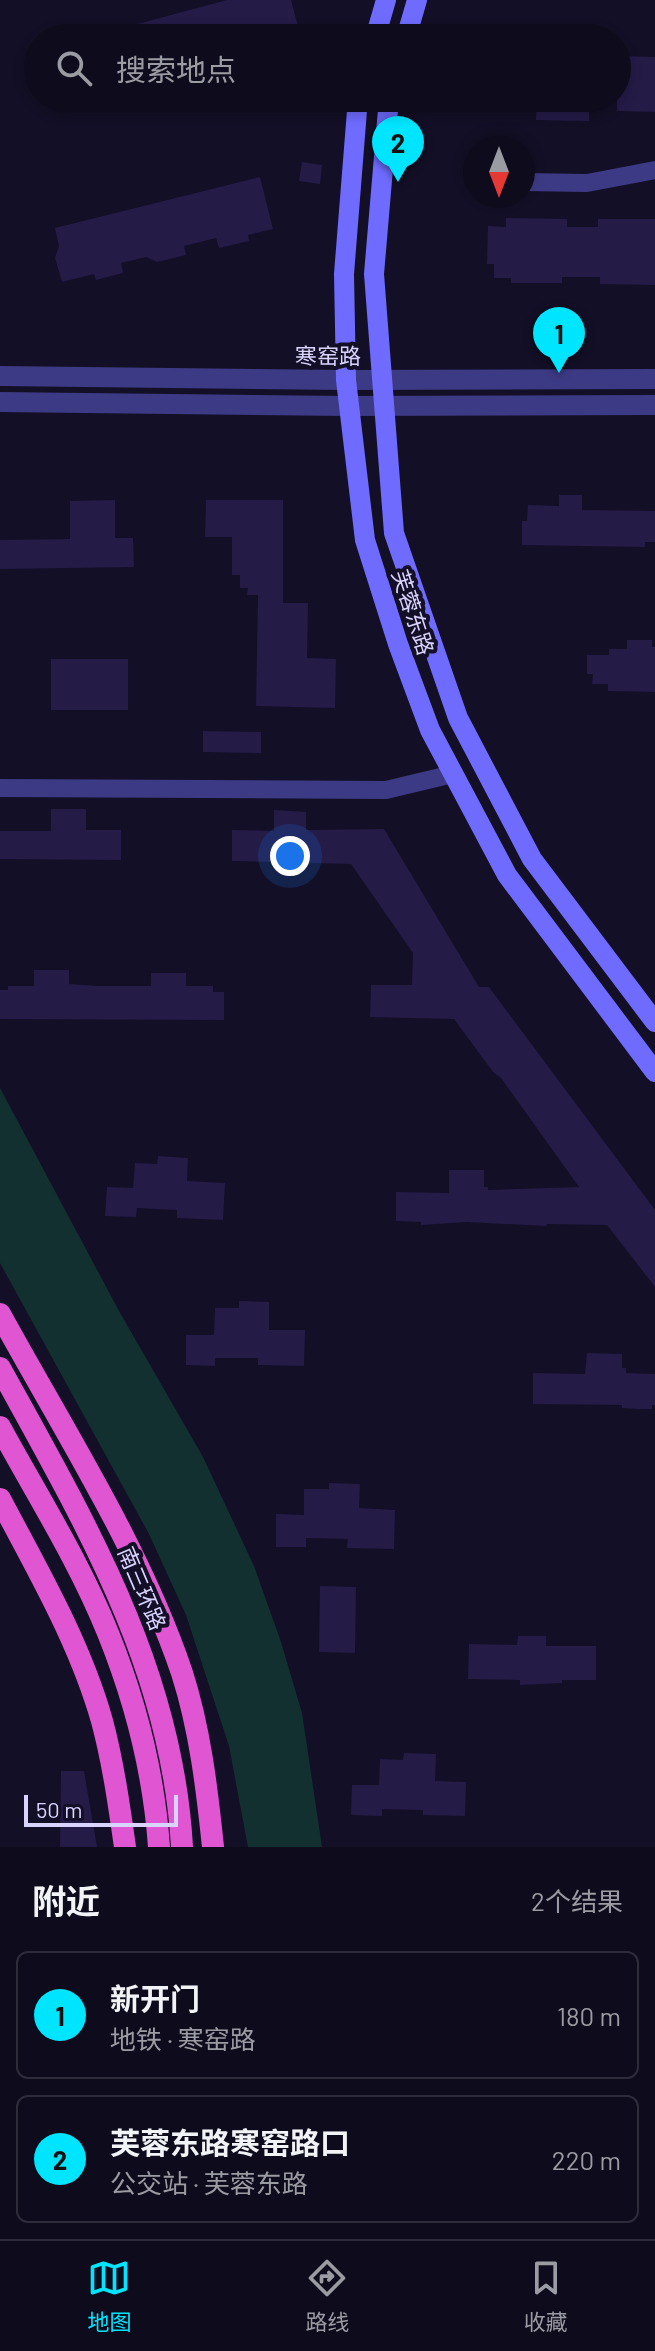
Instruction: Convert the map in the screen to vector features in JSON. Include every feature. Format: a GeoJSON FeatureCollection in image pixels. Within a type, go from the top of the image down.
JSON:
{"type":"FeatureCollection","features":[{"type":"Feature","properties":{"kind":"highway"},"geometry":{"type":"LineString","coordinates":[[0,1314],[123,1536],[163,1624],[182,1675],[198,1738],[213,1847]]}},
{"type":"Feature","properties":{"kind":"highway","name":"南三环路"},"geometry":{"type":"LineString","coordinates":[[0,1368],[90,1533],[121,1598],[157,1705],[171,1766],[182,1847]]}},
{"type":"Feature","properties":{"kind":"highway"},"geometry":{"type":"LineString","coordinates":[[0,1427],[66,1546],[108,1633],[140,1732],[159,1847]]}},
{"type":"Feature","properties":{"kind":"highway"},"geometry":{"type":"LineString","coordinates":[[0,1499],[56,1607],[90,1685],[111,1761],[125,1847]]}},
{"type":"Feature","properties":{"kind":"main road"},"geometry":{"type":"LineString","coordinates":[[379,24],[386,0]]}},
{"type":"Feature","properties":{"kind":"main road"},"geometry":{"type":"LineString","coordinates":[[410,24],[417,0]]}},
{"type":"Feature","properties":{"kind":"main road","name":"芙蓉东路"},"geometry":{"type":"LineString","coordinates":[[357,112],[344,274],[346,380],[365,540],[398,644],[430,730],[507,875],[655,1072]]}},
{"type":"Feature","properties":{"kind":"main road","name":"芙蓉东路"},"geometry":{"type":"LineString","coordinates":[[388,112],[374,274],[394,533],[458,718],[532,859],[655,1022]]}},
{"type":"Feature","properties":{"kind":"street"},"geometry":{"type":"LineString","coordinates":[[535,182],[587,183],[655,170]]}},
{"type":"Feature","properties":{"kind":"street","name":"寒窑路"},"geometry":{"type":"LineString","coordinates":[[0,376],[346,380],[655,379]]}},
{"type":"Feature","properties":{"kind":"street"},"geometry":{"type":"LineString","coordinates":[[0,402],[655,405]]}},
{"type":"Feature","properties":{"kind":"street"},"geometry":{"type":"LineString","coordinates":[[0,788],[386,790],[453,774]]}},
{"type":"Feature","properties":{"kind":"green space"},"geometry":{"type":"Polygon","coordinates":[[[0,1088],[119,1311],[203,1457],[254,1566],[302,1713],[322,1847],[248,1847],[229,1746],[186,1615],[149,1534],[0,1263],[0,1088]]]}},
{"type":"Feature","properties":{"kind":"building"},"geometry":{"type":"Polygon","coordinates":[[[227,0],[291,0],[297,24],[138,24],[227,0]]]}},
{"type":"Feature","properties":{"kind":"building"},"geometry":{"type":"Polygon","coordinates":[[[631,56],[655,57],[655,112],[631,111],[631,56]]]}},
{"type":"Feature","properties":{"kind":"building"},"geometry":{"type":"Polygon","coordinates":[[[536,112],[589,112],[589,121],[536,120],[536,112]]]}},
{"type":"Feature","properties":{"kind":"building"},"geometry":{"type":"Polygon","coordinates":[[[302,162],[322,165],[320,184],[299,181],[302,162]]]}},
{"type":"Feature","properties":{"kind":"building"},"geometry":{"type":"Polygon","coordinates":[[[260,177],[273,229],[248,235],[249,241],[219,248],[216,238],[184,246],[186,255],[157,262],[146,257],[121,263],[123,273],[96,280],[94,274],[62,282],[55,258],[59,246],[55,228],[260,177]]]}},
{"type":"Feature","properties":{"kind":"building"},"geometry":{"type":"Polygon","coordinates":[[[506,218],[567,219],[567,227],[598,227],[598,219],[655,219],[655,285],[600,284],[600,277],[562,277],[562,283],[511,283],[511,278],[494,278],[494,264],[487,264],[488,226],[506,227],[506,218]]]}},
{"type":"Feature","properties":{"kind":"building"},"geometry":{"type":"Polygon","coordinates":[[[559,495],[582,495],[582,510],[655,511],[655,542],[645,542],[645,547],[522,545],[522,521],[527,521],[528,505],[559,506],[559,495]]]}},
{"type":"Feature","properties":{"kind":"building"},"geometry":{"type":"Polygon","coordinates":[[[115,500],[115,538],[133,538],[134,567],[0,569],[0,540],[70,539],[70,501],[115,500]]]}},
{"type":"Feature","properties":{"kind":"building"},"geometry":{"type":"Polygon","coordinates":[[[206,500],[283,500],[283,603],[308,603],[307,658],[336,659],[335,708],[256,706],[258,595],[247,595],[248,588],[240,588],[240,575],[232,575],[232,537],[205,537],[206,500]]]}},
{"type":"Feature","properties":{"kind":"building"},"geometry":{"type":"Polygon","coordinates":[[[627,640],[652,640],[652,647],[655,647],[655,692],[608,691],[608,684],[592,684],[593,674],[587,674],[587,655],[609,655],[609,649],[627,649],[627,640]]]}},
{"type":"Feature","properties":{"kind":"building"},"geometry":{"type":"Polygon","coordinates":[[[51,659],[128,659],[128,710],[51,710],[51,659]]]}},
{"type":"Feature","properties":{"kind":"building"},"geometry":{"type":"Polygon","coordinates":[[[203,731],[261,732],[261,753],[203,752],[203,731]]]}},
{"type":"Feature","properties":{"kind":"building"},"geometry":{"type":"Polygon","coordinates":[[[51,809],[86,809],[86,830],[121,830],[121,860],[0,859],[0,831],[51,831],[51,809]]]}},
{"type":"Feature","properties":{"kind":"building"},"geometry":{"type":"Polygon","coordinates":[[[274,810],[306,812],[306,830],[384,829],[479,987],[489,987],[655,1210],[655,1287],[607,1225],[467,1222],[421,1225],[421,1222],[396,1221],[396,1192],[449,1193],[449,1170],[484,1170],[484,1187],[488,1190],[579,1187],[501,1078],[493,1072],[454,1019],[370,1017],[371,985],[412,985],[413,953],[351,864],[232,861],[232,830],[274,831],[274,810]]]}},
{"type":"Feature","properties":{"kind":"building"},"geometry":{"type":"Polygon","coordinates":[[[34,970],[69,970],[69,984],[98,986],[151,986],[151,973],[186,973],[186,986],[213,986],[213,992],[224,992],[224,1020],[0,1019],[0,990],[8,990],[8,986],[34,986],[34,970]]]}},
{"type":"Feature","properties":{"kind":"building"},"geometry":{"type":"Polygon","coordinates":[[[158,1156],[188,1158],[187,1181],[225,1183],[223,1220],[177,1218],[177,1210],[137,1208],[136,1217],[105,1216],[107,1187],[133,1188],[135,1163],[157,1164],[158,1156]]]}},
{"type":"Feature","properties":{"kind":"building"},"geometry":{"type":"Polygon","coordinates":[[[239,1301],[269,1302],[269,1330],[305,1330],[304,1366],[258,1365],[258,1358],[215,1358],[215,1366],[186,1365],[186,1335],[214,1335],[215,1308],[239,1308],[239,1301]]]}},
{"type":"Feature","properties":{"kind":"building"},"geometry":{"type":"Polygon","coordinates":[[[587,1353],[622,1354],[622,1368],[626,1368],[626,1373],[655,1374],[655,1405],[652,1409],[622,1408],[622,1405],[533,1404],[533,1373],[585,1374],[587,1353]]]}},
{"type":"Feature","properties":{"kind":"building"},"geometry":{"type":"Polygon","coordinates":[[[329,1483],[360,1484],[359,1508],[395,1510],[394,1549],[347,1548],[348,1539],[306,1538],[306,1547],[276,1547],[276,1514],[304,1515],[304,1489],[329,1489],[329,1483]]]}},
{"type":"Feature","properties":{"kind":"building"},"geometry":{"type":"Polygon","coordinates":[[[320,1586],[356,1587],[355,1653],[319,1652],[320,1586]]]}},
{"type":"Feature","properties":{"kind":"building"},"geometry":{"type":"Polygon","coordinates":[[[518,1636],[546,1636],[546,1646],[596,1646],[596,1680],[520,1685],[520,1680],[468,1679],[469,1644],[517,1645],[518,1636]]]}},
{"type":"Feature","properties":{"kind":"building"},"geometry":{"type":"Polygon","coordinates":[[[404,1753],[436,1754],[435,1781],[466,1782],[465,1816],[423,1815],[423,1810],[382,1809],[382,1816],[351,1815],[352,1785],[379,1785],[380,1759],[403,1760],[404,1753]]]}},
{"type":"Feature","properties":{"kind":"building"},"geometry":{"type":"Polygon","coordinates":[[[61,1771],[84,1771],[97,1847],[60,1847],[61,1771]]]}},
{"type":"Feature","properties":{"kind":"place","name":"芙蓉东路寒窑路口"},"geometry":{"type":"Point","coordinates":[398,182]}},
{"type":"Feature","properties":{"kind":"place","name":"新开门"},"geometry":{"type":"Point","coordinates":[559,373]}}]}
